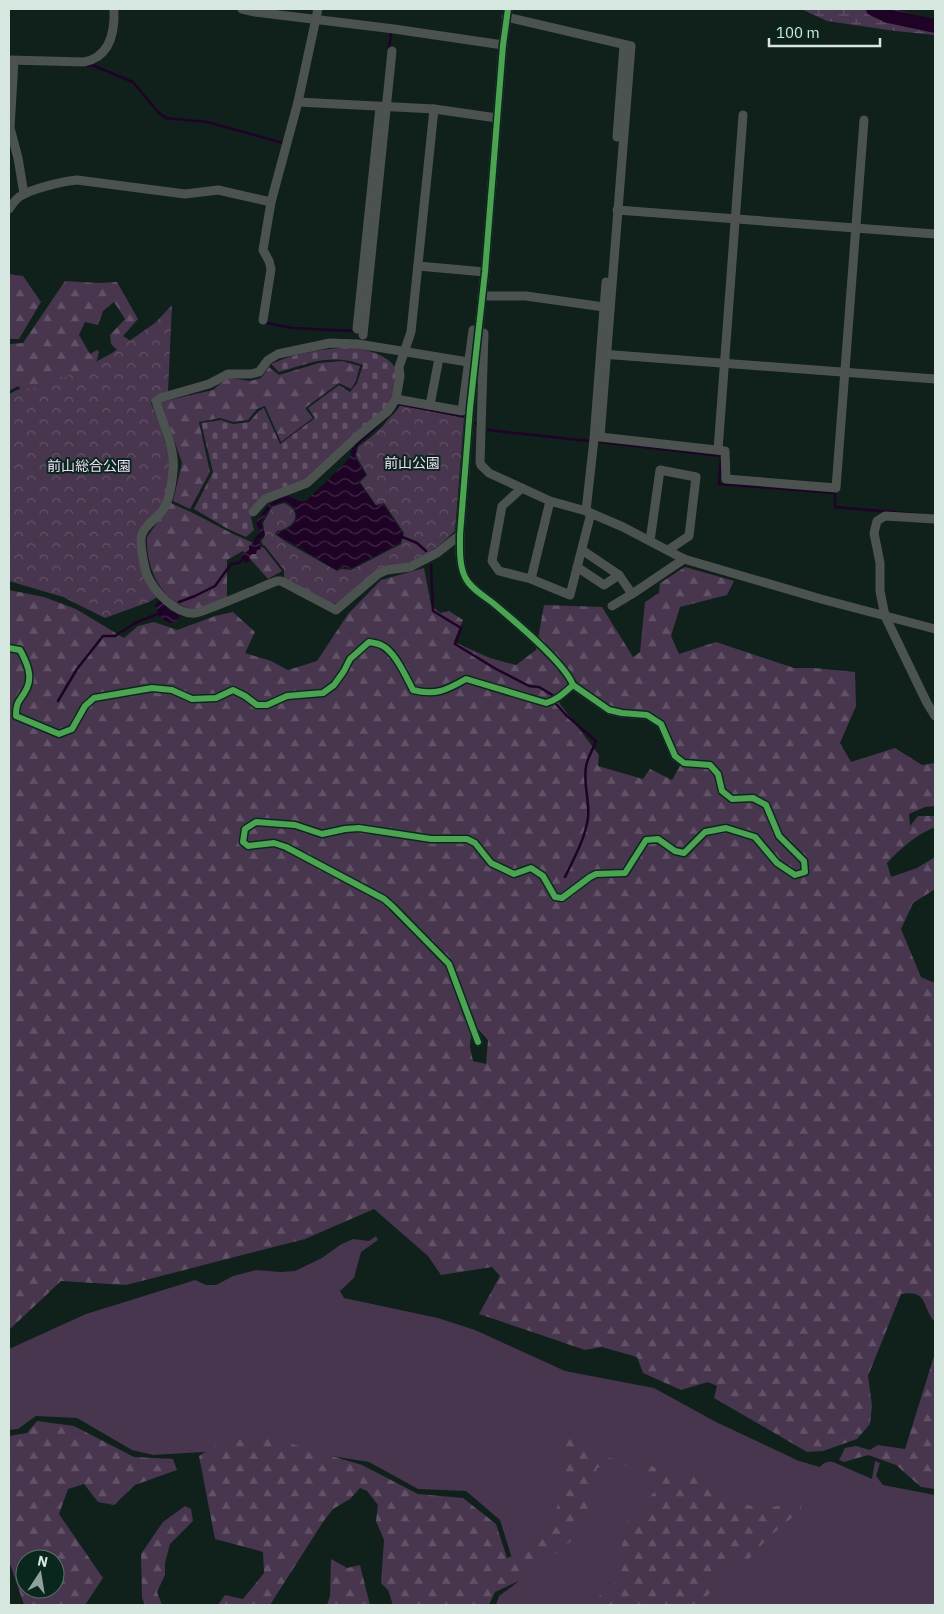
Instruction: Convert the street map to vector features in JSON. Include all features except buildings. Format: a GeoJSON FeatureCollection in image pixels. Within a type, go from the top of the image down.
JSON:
{"type":"FeatureCollection","features":[{"type":"Feature","properties":{"kind":"street"},"geometry":{"type":"LineString","coordinates":[[24,194],[18,158],[10,128],[13,62],[84,62],[99,57],[109,45],[114,9]]}},
{"type":"Feature","properties":{"kind":"street"},"geometry":{"type":"LineString","coordinates":[[242,9],[503,45]]}},
{"type":"Feature","properties":{"kind":"street"},"geometry":{"type":"LineString","coordinates":[[263,320],[271,269],[263,250],[271,202],[298,102],[318,9]]}},
{"type":"Feature","properties":{"kind":"street"},"geometry":{"type":"LineString","coordinates":[[478,1042],[449,964],[393,907],[384,899],[286,847],[274,843],[248,846],[243,842],[245,829],[256,822],[295,825],[322,834],[359,828],[431,839],[467,839],[475,843],[491,863],[507,871],[514,874],[532,868],[543,876],[554,897],[562,898],[596,874],[625,873],[646,840],[658,839],[675,851],[684,853],[705,832],[726,828],[755,837],[777,864],[795,875],[805,872],[804,861],[779,836],[766,805],[753,798],[732,799],[722,791],[718,774],[710,765],[684,762],[675,756],[660,724],[647,715],[609,710],[573,685],[570,677],[548,652],[465,578],[460,555],[460,536],[507,13],[631,46],[604,355],[588,512],[582,550],[570,595],[531,579],[499,571],[492,561],[502,506],[522,488]]}},
{"type":"Feature","properties":{"kind":"street"},"geometry":{"type":"LineString","coordinates":[[624,45],[604,307],[600,437],[725,451],[726,479],[836,488],[864,120]]}},
{"type":"Feature","properties":{"kind":"street"},"geometry":{"type":"LineString","coordinates":[[360,332],[383,107],[392,50]]}},
{"type":"Feature","properties":{"kind":"street"},"geometry":{"type":"LineString","coordinates":[[298,102],[434,109],[497,118]]}},
{"type":"Feature","properties":{"kind":"street"},"geometry":{"type":"LineString","coordinates":[[253,512],[265,499],[307,484],[359,435],[388,411],[396,399],[400,376],[399,367],[411,332],[434,109]]}},
{"type":"Feature","properties":{"kind":"street"},"geometry":{"type":"LineString","coordinates":[[718,450],[744,115]]}},
{"type":"Feature","properties":{"kind":"street"},"geometry":{"type":"LineString","coordinates":[[9,210],[16,200],[24,194],[65,181],[77,180],[185,194],[218,190],[271,202]]}},
{"type":"Feature","properties":{"kind":"street"},"geometry":{"type":"LineString","coordinates":[[617,210],[935,234]]}},
{"type":"Feature","properties":{"kind":"street"},"geometry":{"type":"LineString","coordinates":[[418,266],[485,272]]}},
{"type":"Feature","properties":{"kind":"street"},"geometry":{"type":"LineString","coordinates":[[482,296],[526,296],[604,307]]}},
{"type":"Feature","properties":{"kind":"street"},"geometry":{"type":"LineString","coordinates":[[396,399],[462,411],[474,327],[480,324]]}},
{"type":"Feature","properties":{"kind":"street"},"geometry":{"type":"LineString","coordinates":[[480,324],[484,331],[481,465],[489,472],[550,501],[588,512],[623,527],[684,559],[935,629]]}},
{"type":"Feature","properties":{"kind":"street"},"geometry":{"type":"LineString","coordinates":[[460,536],[437,553],[410,567],[388,570],[378,574],[336,610],[281,580],[195,613],[176,608],[152,585],[146,569],[141,541],[142,534],[162,511],[166,503],[173,469],[172,455],[156,401],[160,398],[209,384],[228,374],[259,372],[268,360],[278,354],[330,343],[358,344],[468,362]]}},
{"type":"Feature","properties":{"kind":"street"},"geometry":{"type":"LineString","coordinates":[[604,355],[935,379]]}},
{"type":"Feature","properties":{"kind":"street"},"geometry":{"type":"LineString","coordinates":[[430,405],[438,358]]}},
{"type":"Feature","properties":{"kind":"street"},"geometry":{"type":"LineString","coordinates":[[650,541],[660,470],[696,477],[689,536],[668,550]]}},
{"type":"Feature","properties":{"kind":"street"},"geometry":{"type":"LineString","coordinates":[[531,579],[550,501]]}},
{"type":"Feature","properties":{"kind":"street"},"geometry":{"type":"LineString","coordinates":[[935,519],[885,516],[877,521],[874,533],[880,563],[880,591],[885,616],[935,716]]}},
{"type":"Feature","properties":{"kind":"street"},"geometry":{"type":"LineString","coordinates":[[582,550],[619,575],[632,594]]}},
{"type":"Feature","properties":{"kind":"street"},"geometry":{"type":"LineString","coordinates":[[612,606],[684,559]]}},
{"type":"Feature","properties":{"kind":"street"},"geometry":{"type":"LineString","coordinates":[[577,567],[604,585],[619,575]]}},
{"type":"Feature","properties":{"kind":"street"},"geometry":{"type":"LineString","coordinates":[[9,648],[20,650],[29,665],[28,686],[16,705],[16,716],[59,734],[72,729],[85,706],[94,698],[152,688],[172,690],[192,699],[216,698],[233,690],[257,705],[267,705],[287,696],[323,694],[334,685],[350,659],[369,642],[382,645],[404,672],[413,690],[425,694],[447,690],[466,680],[546,703],[560,696],[573,685]]}},
{"type":"Feature","properties":{"kind":"green space"},"geometry":{"type":"Polygon","coordinates":[[[801,9],[893,9],[935,20],[935,35],[827,21],[801,9]]]}},
{"type":"Feature","properties":{"kind":"green space"},"geometry":{"type":"Polygon","coordinates":[[[9,274],[23,276],[41,302],[19,339],[9,339],[9,274]]]}},
{"type":"Feature","properties":{"kind":"green space"},"geometry":{"type":"Polygon","coordinates":[[[65,281],[117,282],[138,319],[123,336],[128,339],[132,346],[121,354],[111,344],[110,335],[125,319],[114,302],[103,311],[98,325],[85,322],[79,335],[90,354],[97,350],[99,352],[94,371],[33,402],[18,386],[9,391],[9,344],[23,343],[65,281]]]}},
{"type":"Feature","properties":{"kind":"green space","name":"前山総合公園"},"geometry":{"type":"Polygon","coordinates":[[[172,305],[168,392],[155,396],[151,403],[160,425],[169,457],[170,471],[164,503],[142,526],[140,562],[147,584],[159,596],[149,602],[105,618],[63,597],[9,581],[9,394],[19,389],[38,388],[77,372],[112,353],[155,323],[172,305]]]}},
{"type":"Feature","properties":{"kind":"green space"},"geometry":{"type":"Polygon","coordinates":[[[352,347],[377,354],[393,365],[397,372],[398,382],[387,407],[302,482],[262,497],[250,513],[254,530],[246,537],[194,509],[213,472],[201,423],[221,420],[233,424],[249,422],[264,408],[280,444],[315,418],[308,408],[339,385],[350,392],[357,383],[363,365],[351,361],[331,360],[311,363],[279,372],[271,364],[311,352],[352,347]]]}},
{"type":"Feature","properties":{"kind":"green space"},"geometry":{"type":"Polygon","coordinates":[[[342,361],[360,366],[356,381],[351,389],[339,383],[305,408],[313,418],[281,442],[265,406],[257,409],[248,420],[233,422],[220,418],[199,422],[210,472],[190,509],[173,501],[182,463],[161,402],[213,390],[230,378],[250,381],[261,378],[269,367],[279,375],[319,363],[342,361]]]}},
{"type":"Feature","properties":{"kind":"green space","name":"前山公園"},"geometry":{"type":"Polygon","coordinates":[[[400,405],[464,418],[455,531],[436,548],[422,557],[399,565],[338,604],[331,603],[284,578],[284,570],[261,541],[265,536],[263,523],[272,507],[284,503],[294,511],[295,519],[288,527],[277,531],[275,534],[337,571],[341,569],[351,570],[401,544],[404,533],[384,503],[376,505],[360,482],[367,475],[356,456],[358,447],[384,425],[400,405]]]}},
{"type":"Feature","properties":{"kind":"green space"},"geometry":{"type":"Polygon","coordinates":[[[171,503],[264,548],[282,571],[268,579],[243,551],[227,560],[227,598],[193,609],[179,604],[164,592],[159,584],[148,557],[147,547],[147,537],[171,503]]]}},
{"type":"Feature","properties":{"kind":"green space"},"geometry":{"type":"Polygon","coordinates":[[[685,567],[734,581],[727,595],[680,607],[671,636],[679,654],[716,642],[794,668],[855,672],[856,706],[840,743],[851,762],[895,748],[922,765],[935,763],[935,806],[925,807],[909,814],[910,826],[918,816],[935,816],[935,827],[910,842],[887,863],[891,877],[917,868],[935,857],[935,889],[913,903],[901,929],[921,977],[935,983],[935,1322],[920,1297],[910,1293],[901,1294],[868,1376],[872,1406],[870,1424],[857,1439],[823,1451],[807,1452],[714,1398],[717,1386],[708,1382],[681,1390],[643,1373],[637,1357],[602,1347],[585,1350],[479,1314],[500,1276],[492,1267],[441,1275],[428,1256],[374,1209],[305,1239],[126,1285],[61,1281],[9,1330],[9,590],[44,597],[76,609],[124,638],[138,626],[154,622],[177,630],[215,616],[233,612],[255,632],[245,653],[271,661],[288,670],[317,661],[348,614],[381,580],[424,568],[431,605],[440,613],[449,611],[463,620],[454,642],[490,658],[516,665],[536,650],[544,605],[602,607],[633,657],[640,652],[645,602],[659,593],[660,583],[685,567]],[[574,681],[557,695],[560,704],[599,755],[598,766],[643,779],[650,769],[672,780],[684,759],[677,753],[664,723],[610,707],[574,681]],[[477,1028],[471,1033],[470,1047],[473,1061],[486,1064],[488,1040],[477,1028]]]}},
{"type":"Feature","properties":{"kind":"green space"},"geometry":{"type":"Polygon","coordinates":[[[376,1236],[378,1240],[361,1252],[354,1278],[340,1291],[344,1298],[438,1318],[475,1330],[565,1371],[654,1388],[716,1422],[799,1461],[820,1467],[826,1462],[833,1462],[872,1479],[875,1461],[880,1463],[876,1476],[883,1485],[935,1495],[935,1605],[496,1605],[499,1596],[519,1581],[500,1520],[466,1491],[418,1489],[369,1462],[313,1453],[254,1449],[153,1455],[132,1450],[77,1418],[36,1416],[18,1429],[9,1430],[9,1349],[86,1314],[195,1280],[206,1285],[216,1285],[233,1276],[256,1270],[295,1271],[322,1258],[340,1245],[353,1239],[369,1241],[376,1236]]]}},
{"type":"Feature","properties":{"kind":"green space"},"geometry":{"type":"Polygon","coordinates":[[[935,1353],[935,1489],[921,1487],[896,1465],[868,1455],[844,1462],[839,1460],[845,1448],[856,1446],[870,1450],[878,1445],[905,1449],[935,1353]]]}},
{"type":"Feature","properties":{"kind":"green space"},"geometry":{"type":"Polygon","coordinates":[[[37,1421],[74,1426],[134,1457],[173,1459],[177,1470],[135,1485],[114,1505],[98,1502],[84,1484],[68,1489],[59,1514],[103,1578],[85,1605],[24,1605],[22,1599],[65,1599],[65,1549],[15,1549],[15,1579],[9,1561],[9,1436],[27,1433],[37,1421]]]}},
{"type":"Feature","properties":{"kind":"green space"},"geometry":{"type":"Polygon","coordinates":[[[265,1436],[362,1465],[418,1494],[463,1498],[496,1524],[507,1558],[533,1547],[551,1526],[560,1498],[563,1455],[560,1439],[569,1437],[583,1445],[593,1457],[630,1460],[648,1464],[663,1472],[675,1483],[700,1472],[733,1498],[752,1506],[762,1508],[776,1506],[802,1495],[801,1510],[769,1537],[747,1561],[718,1566],[716,1586],[699,1605],[582,1605],[589,1604],[615,1583],[625,1563],[620,1531],[625,1522],[639,1516],[645,1502],[662,1484],[662,1478],[621,1464],[597,1468],[593,1483],[590,1512],[575,1538],[525,1578],[495,1592],[489,1605],[393,1605],[388,1590],[381,1583],[384,1540],[376,1521],[378,1505],[367,1491],[360,1488],[350,1499],[333,1509],[323,1522],[270,1605],[218,1605],[225,1595],[243,1599],[264,1573],[263,1552],[215,1539],[199,1456],[224,1440],[265,1436]]]}},
{"type":"Feature","properties":{"kind":"green space"},"geometry":{"type":"Polygon","coordinates":[[[185,1506],[191,1509],[193,1521],[170,1544],[165,1563],[165,1575],[157,1592],[162,1605],[145,1605],[142,1598],[141,1554],[163,1522],[185,1506]]]}},
{"type":"Feature","properties":{"kind":"green space"},"geometry":{"type":"Polygon","coordinates":[[[331,1559],[347,1568],[360,1565],[370,1605],[327,1605],[330,1596],[331,1559]]]}},
{"type":"Feature","properties":{"kind":"water"},"geometry":{"type":"Polygon","coordinates":[[[352,448],[356,448],[355,457],[366,475],[359,482],[375,505],[383,504],[403,534],[400,543],[350,569],[341,567],[336,570],[286,541],[276,533],[290,528],[296,520],[295,510],[285,501],[271,506],[261,522],[265,535],[259,540],[261,549],[257,550],[256,554],[249,556],[250,561],[246,563],[240,556],[249,550],[249,546],[260,532],[256,523],[266,508],[272,502],[289,496],[299,501],[306,501],[350,458],[352,448]]]}},
{"type":"Feature","properties":{"kind":"water"},"geometry":{"type":"Polygon","coordinates":[[[158,601],[162,602],[169,610],[178,614],[180,617],[176,622],[169,623],[159,617],[155,606],[158,601]]]}},
{"type":"Feature","properties":{"kind":"waterway"},"geometry":{"type":"LineString","coordinates":[[873,9],[888,16],[935,26]]}},
{"type":"Feature","properties":{"kind":"waterway"},"geometry":{"type":"LineString","coordinates":[[389,49],[391,34]]}},
{"type":"Feature","properties":{"kind":"waterway"},"geometry":{"type":"LineString","coordinates":[[83,66],[92,65],[133,82],[158,112],[166,118],[207,122],[283,143]]}},
{"type":"Feature","properties":{"kind":"waterway"},"geometry":{"type":"LineString","coordinates":[[267,323],[292,328],[355,331]]}},
{"type":"Feature","properties":{"kind":"waterway"},"geometry":{"type":"LineString","coordinates":[[397,406],[398,404],[463,416]]}},
{"type":"Feature","properties":{"kind":"waterway"},"geometry":{"type":"LineString","coordinates":[[355,451],[356,445],[392,412]]}},
{"type":"Feature","properties":{"kind":"waterway"},"geometry":{"type":"LineString","coordinates":[[488,430],[589,441]]}},
{"type":"Feature","properties":{"kind":"waterway"},"geometry":{"type":"LineString","coordinates":[[601,442],[721,456],[719,484],[835,493],[835,507],[916,514]]}},
{"type":"Feature","properties":{"kind":"waterway"},"geometry":{"type":"LineString","coordinates":[[400,536],[417,543],[426,551]]}},
{"type":"Feature","properties":{"kind":"waterway"},"geometry":{"type":"LineString","coordinates":[[179,602],[215,586],[231,564],[239,563],[245,557]]}},
{"type":"Feature","properties":{"kind":"waterway"},"geometry":{"type":"LineString","coordinates":[[431,565],[433,611],[461,628],[455,644],[496,669],[529,686],[539,687],[554,696]]}},
{"type":"Feature","properties":{"kind":"waterway"},"geometry":{"type":"LineString","coordinates":[[58,701],[77,669],[103,636],[115,636],[135,623],[160,613]]}},
{"type":"Feature","properties":{"kind":"waterway"},"geometry":{"type":"LineString","coordinates":[[556,704],[596,741],[586,767],[587,826],[565,877]]}},
{"type":"Feature","properties":{"kind":"cycle path"},"geometry":{"type":"LineString","coordinates":[[9,648],[20,650],[29,673],[29,683],[18,703],[16,716],[59,734],[72,729],[85,706],[94,698],[152,688],[172,690],[192,699],[216,698],[233,690],[257,705],[267,705],[287,696],[323,693],[334,685],[350,659],[369,642],[386,648],[400,665],[413,690],[421,692],[441,691],[466,679],[546,703],[557,698],[573,685],[560,665],[538,642],[470,585],[463,572],[460,556],[470,408],[485,272],[503,45],[508,9]]}},
{"type":"Feature","properties":{"kind":"cycle path"},"geometry":{"type":"LineString","coordinates":[[478,1042],[449,964],[393,907],[384,899],[286,847],[274,843],[248,846],[243,842],[245,829],[256,822],[295,825],[322,834],[359,828],[431,839],[467,839],[475,843],[491,863],[514,874],[531,868],[543,876],[555,897],[562,898],[596,874],[625,873],[646,840],[658,839],[675,851],[684,853],[705,832],[726,828],[755,837],[777,863],[795,875],[805,872],[804,861],[779,836],[766,805],[753,798],[732,799],[722,791],[718,774],[710,765],[684,763],[675,756],[661,724],[647,715],[609,710],[573,685]]}}]}
